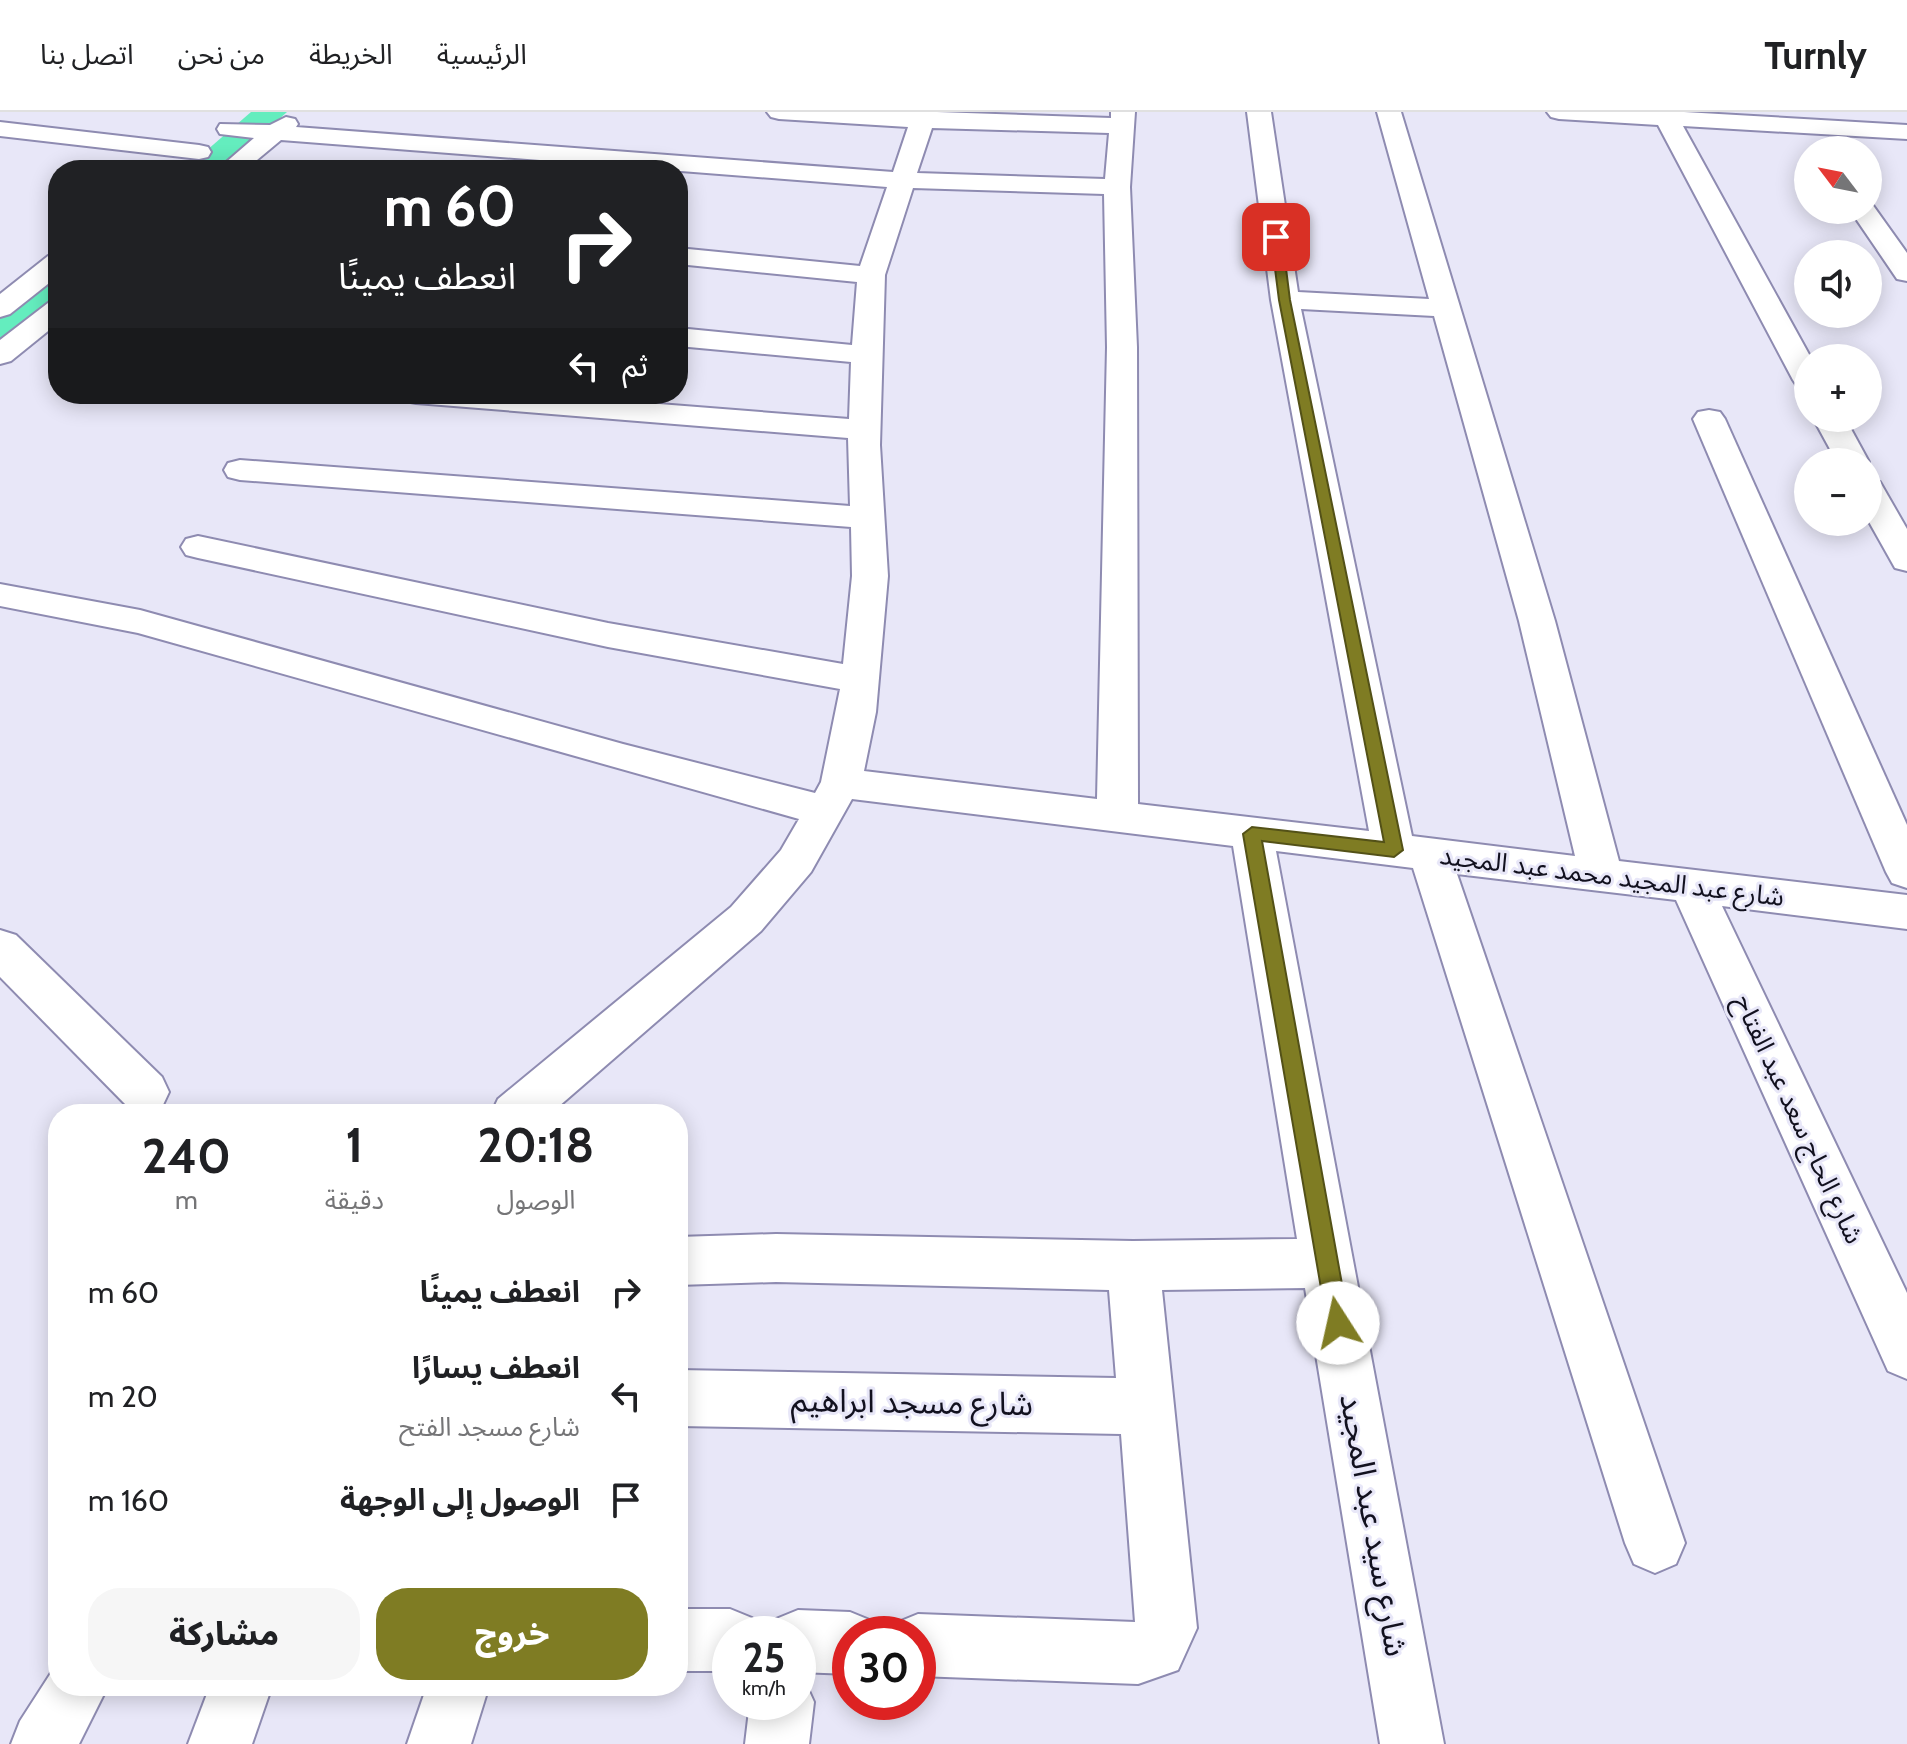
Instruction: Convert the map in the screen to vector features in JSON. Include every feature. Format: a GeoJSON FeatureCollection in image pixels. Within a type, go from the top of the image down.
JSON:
{"type":"FeatureCollection","features":[{"type":"Feature","properties":{"kind":"street"},"geometry":{"type":"LineString","coordinates":[[189,160],[251,127],[300,112]]}},
{"type":"Feature","properties":{"kind":"street"},"geometry":{"type":"LineString","coordinates":[[779,112],[1123,119],[1117,187],[1122,347],[1117,818]]}},
{"type":"Feature","properties":{"kind":"street"},"geometry":{"type":"LineString","coordinates":[[1259,112],[1285,300],[1412,852],[1655,1543]]}},
{"type":"Feature","properties":{"kind":"street"},"geometry":{"type":"LineString","coordinates":[[1389,112],[1537,621],[1601,875]]}},
{"type":"Feature","properties":{"kind":"street"},"geometry":{"type":"LineString","coordinates":[[1559,112],[1907,132]]}},
{"type":"Feature","properties":{"kind":"street"},"geometry":{"type":"LineString","coordinates":[[527,1104],[746,919],[796,861],[833,797],[857,712],[870,576],[865,430],[871,275],[924,116]]}},
{"type":"Feature","properties":{"kind":"street"},"geometry":{"type":"LineString","coordinates":[[1666,118],[1794,354]]}},
{"type":"Feature","properties":{"kind":"street"},"geometry":{"type":"LineString","coordinates":[[1805,126],[1812,136]]}},
{"type":"Feature","properties":{"kind":"street"},"geometry":{"type":"LineString","coordinates":[[235,160],[251,127]]}},
{"type":"Feature","properties":{"kind":"street"},"geometry":{"type":"LineString","coordinates":[[251,127],[656,160]]}},
{"type":"Feature","properties":{"kind":"street"},"geometry":{"type":"LineString","coordinates":[[0,129],[199,152]]}},
{"type":"Feature","properties":{"kind":"street"},"geometry":{"type":"LineString","coordinates":[[688,163],[902,180],[1117,187]]}},
{"type":"Feature","properties":{"kind":"street"},"geometry":{"type":"LineString","coordinates":[[1873,224],[1907,273]]}},
{"type":"Feature","properties":{"kind":"street"},"geometry":{"type":"LineString","coordinates":[[688,257],[871,275]]}},
{"type":"Feature","properties":{"kind":"street"},"geometry":{"type":"LineString","coordinates":[[0,308],[48,270]]}},
{"type":"Feature","properties":{"kind":"street"},"geometry":{"type":"LineString","coordinates":[[1285,300],[1446,308]]}},
{"type":"Feature","properties":{"kind":"street"},"geometry":{"type":"LineString","coordinates":[[0,355],[48,317]]}},
{"type":"Feature","properties":{"kind":"street"},"geometry":{"type":"LineString","coordinates":[[688,338],[866,355]]}},
{"type":"Feature","properties":{"kind":"street"},"geometry":{"type":"LineString","coordinates":[[541,404],[865,430]]}},
{"type":"Feature","properties":{"kind":"street"},"geometry":{"type":"LineString","coordinates":[[1709,419],[1907,872]]}},
{"type":"Feature","properties":{"kind":"street"},"geometry":{"type":"LineString","coordinates":[[240,470],[868,518]]}},
{"type":"Feature","properties":{"kind":"street"},"geometry":{"type":"LineString","coordinates":[[1882,514],[1907,560]]}},
{"type":"Feature","properties":{"kind":"street"},"geometry":{"type":"LineString","coordinates":[[198,547],[608,635],[859,680]]}},
{"type":"Feature","properties":{"kind":"street","name":"شارع عبد المجيد محمد عبد المجيد"},"geometry":{"type":"LineString","coordinates":[[0,595],[140,622],[623,758],[833,797],[1117,818],[1907,912]]}},
{"type":"Feature","properties":{"kind":"street","name":"شارع سيد عبد المجيد"},"geometry":{"type":"LineString","coordinates":[[1252,834],[1412,1744]]}},
{"type":"Feature","properties":{"kind":"street","name":"شارع الحاج سعد عبد الفتاح"},"geometry":{"type":"LineString","coordinates":[[1690,885],[1907,1352]]}},
{"type":"Feature","properties":{"kind":"street"},"geometry":{"type":"LineString","coordinates":[[0,948],[145,1092]]}},
{"type":"Feature","properties":{"kind":"street"},"geometry":{"type":"LineString","coordinates":[[688,1261],[776,1258],[1133,1266],[1328,1263]]}},
{"type":"Feature","properties":{"kind":"street"},"geometry":{"type":"LineString","coordinates":[[936,1646],[1138,1653],[1156,1648],[1166,1628],[1133,1266]]}},
{"type":"Feature","properties":{"kind":"street","name":"شارع مسجد ابراهيم"},"geometry":{"type":"LineString","coordinates":[[688,1398],[1147,1407]]}},
{"type":"Feature","properties":{"kind":"street"},"geometry":{"type":"LineString","coordinates":[[688,1640],[712,1640]]}},
{"type":"Feature","properties":{"kind":"street"},"geometry":{"type":"LineString","coordinates":[[43,1744],[71,1696]]}},
{"type":"Feature","properties":{"kind":"street"},"geometry":{"type":"LineString","coordinates":[[220,1744],[237,1696]]}},
{"type":"Feature","properties":{"kind":"street"},"geometry":{"type":"LineString","coordinates":[[439,1744],[455,1696]]}},
{"type":"Feature","properties":{"kind":"street"},"geometry":{"type":"LineString","coordinates":[[777,1744],[780,1720]]}},
{"type":"Feature","properties":{"kind":"waterway"},"geometry":{"type":"LineString","coordinates":[[213,160],[271,112]]}},
{"type":"Feature","properties":{"kind":"waterway"},"geometry":{"type":"LineString","coordinates":[[0,337],[48,298]]}},
{"type":"Feature","properties":{"kind":"route"},"geometry":{"type":"LineString","coordinates":[[1276,237],[1285,300],[1394,850],[1252,834],[1338,1323]]}}]}
